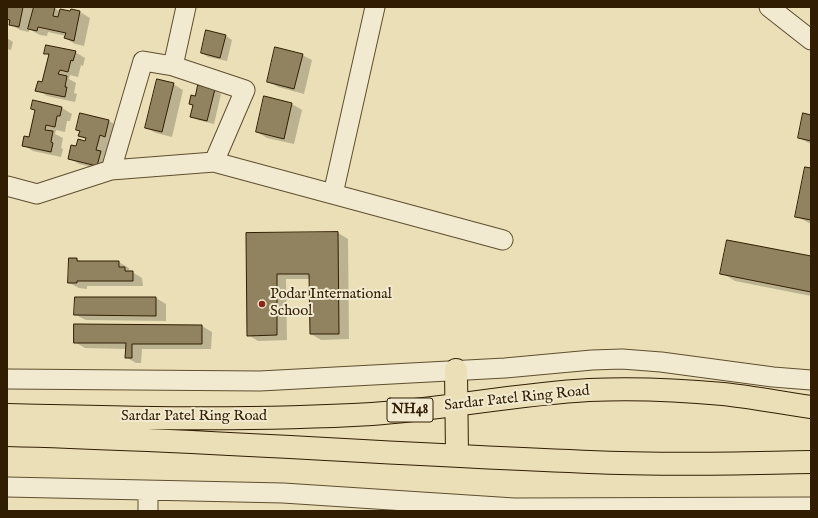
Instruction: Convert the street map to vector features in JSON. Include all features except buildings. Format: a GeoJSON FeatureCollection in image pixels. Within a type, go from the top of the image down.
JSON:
{"type":"FeatureCollection","features":[{"type":"Feature","properties":{"kind":"highway"},"geometry":{"type":"LineString","coordinates":[[456,370],[457,455]]}},
{"type":"Feature","properties":{"kind":"highway","name":"Sardar Patel Ring Road"},"geometry":{"type":"LineString","coordinates":[[7,415],[111,418],[247,418],[372,414],[456,406],[590,390],[662,390],[724,394],[811,407]]}},
{"type":"Feature","properties":{"kind":"highway","name":"Sardar Patel Ring Road"},"geometry":{"type":"LineString","coordinates":[[7,435],[106,437],[622,462],[811,462]]}},
{"type":"Feature","properties":{"kind":"street"},"geometry":{"type":"LineString","coordinates":[[173,66],[186,7]]}},
{"type":"Feature","properties":{"kind":"street"},"geometry":{"type":"LineString","coordinates":[[333,194],[375,7]]}},
{"type":"Feature","properties":{"kind":"street"},"geometry":{"type":"LineString","coordinates":[[769,7],[811,40]]}},
{"type":"Feature","properties":{"kind":"street"},"geometry":{"type":"LineString","coordinates":[[111,170],[126,123],[142,61],[173,66],[244,90],[214,162]]}},
{"type":"Feature","properties":{"kind":"street"},"geometry":{"type":"LineString","coordinates":[[7,186],[37,194],[111,170],[214,162],[503,240]]}},
{"type":"Feature","properties":{"kind":"street","name":"Sardar Patel Ring Road"},"geometry":{"type":"LineString","coordinates":[[7,379],[260,381],[622,359],[655,361],[766,376],[811,380]]}},
{"type":"Feature","properties":{"kind":"street"},"geometry":{"type":"LineString","coordinates":[[7,487],[283,493],[455,508],[811,507]]}},
{"type":"Feature","properties":{"kind":"street"},"geometry":{"type":"LineString","coordinates":[[148,491],[148,511]]}},
{"type":"Feature","properties":{"kind":"place","name":"Podar International School"},"geometry":{"type":"Point","coordinates":[262,304]}}]}
